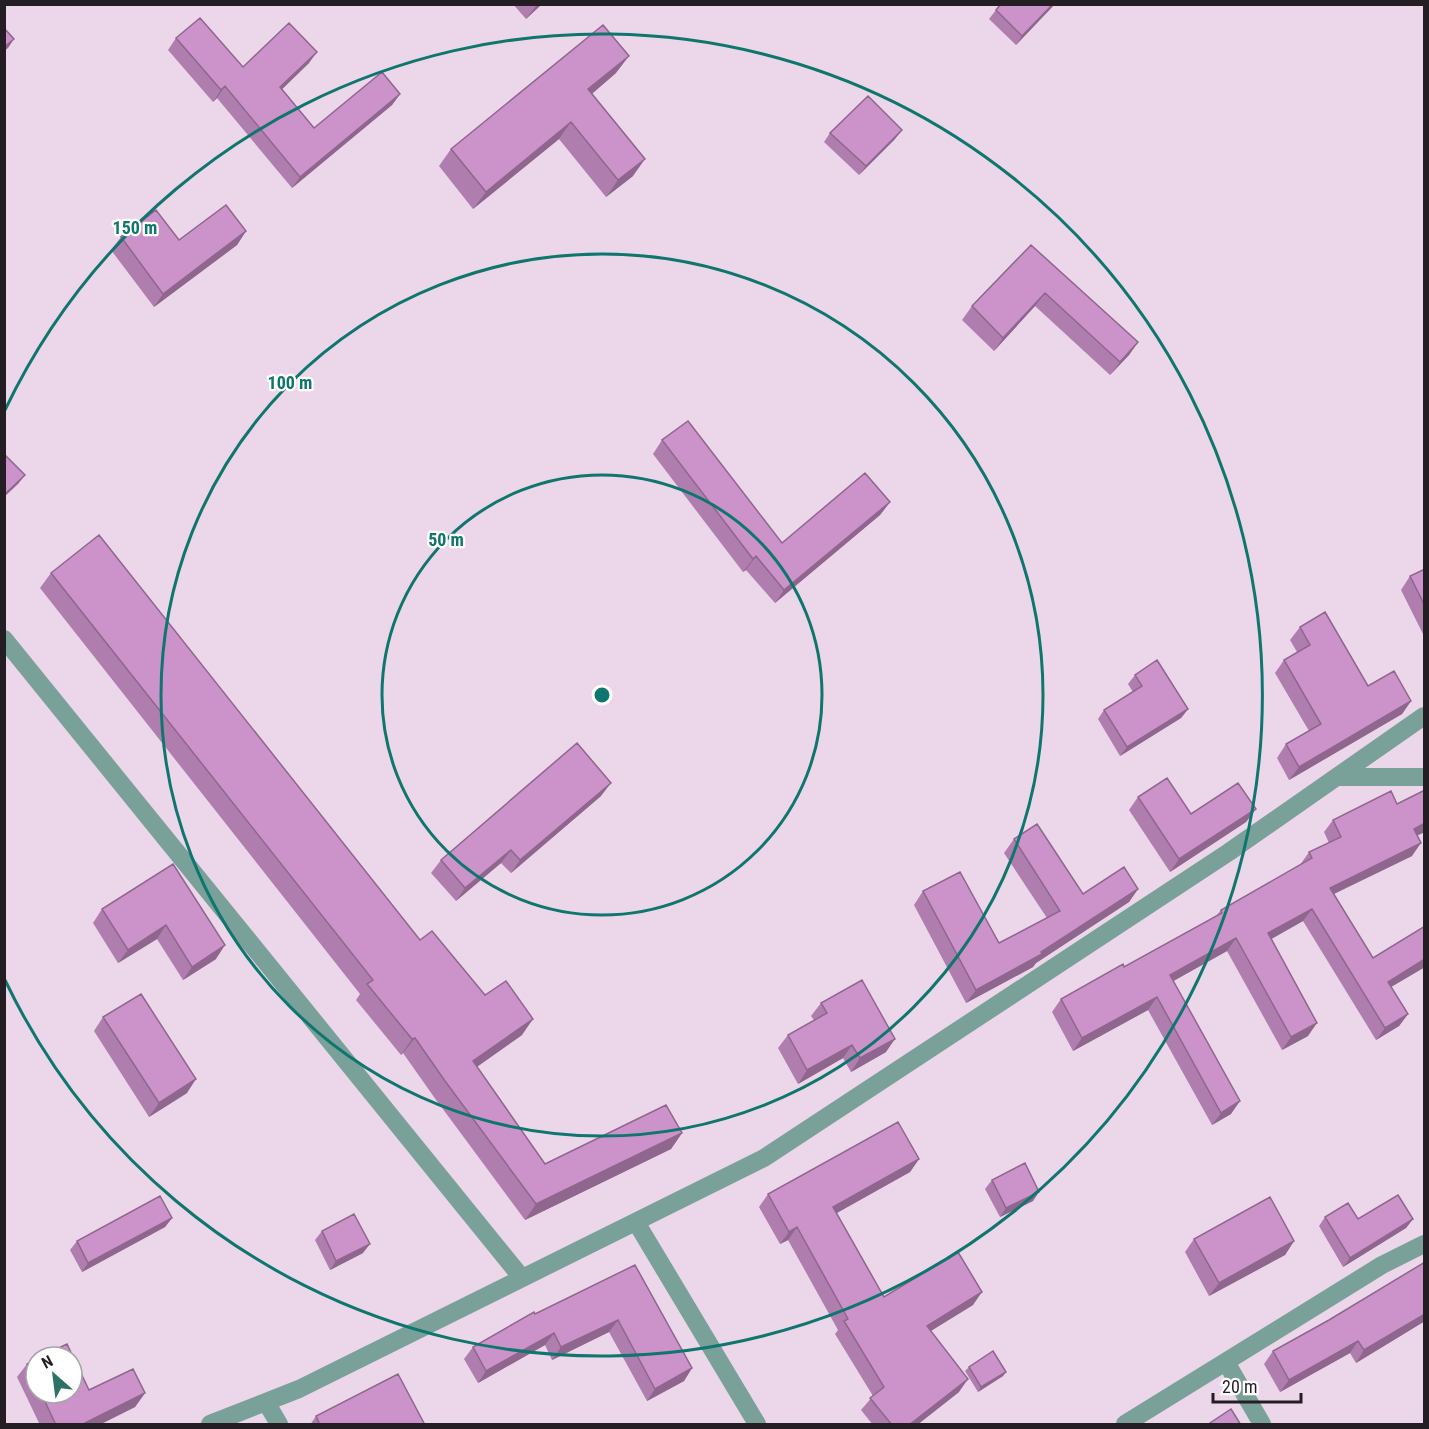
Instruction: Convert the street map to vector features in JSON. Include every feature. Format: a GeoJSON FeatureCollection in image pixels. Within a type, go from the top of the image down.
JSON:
{"type":"FeatureCollection","features":[{"type":"Feature","properties":{"kind":"street"},"geometry":{"type":"LineString","coordinates":[[4,639],[522,1278]]}},
{"type":"Feature","properties":{"kind":"street"},"geometry":{"type":"LineString","coordinates":[[210,1425],[299,1389],[764,1158],[1229,852],[1425,716]]}},
{"type":"Feature","properties":{"kind":"street"},"geometry":{"type":"LineString","coordinates":[[1336,777],[1425,777]]}},
{"type":"Feature","properties":{"kind":"street"},"geometry":{"type":"LineString","coordinates":[[636,1222],[757,1425]]}},
{"type":"Feature","properties":{"kind":"street"},"geometry":{"type":"LineString","coordinates":[[1125,1425],[1382,1265],[1425,1244]]}},
{"type":"Feature","properties":{"kind":"street"},"geometry":{"type":"LineString","coordinates":[[1226,1362],[1262,1425]]}},
{"type":"Feature","properties":{"kind":"street"},"geometry":{"type":"LineString","coordinates":[[266,1402],[279,1425]]}},
{"type":"Feature","properties":{"kind":"building"},"geometry":{"type":"Polygon","coordinates":[[[1001,4],[1053,4],[1022,36],[996,10],[1001,4]]]}},
{"type":"Feature","properties":{"kind":"building"},"geometry":{"type":"Polygon","coordinates":[[[200,18],[243,67],[289,23],[317,52],[280,87],[314,128],[382,72],[400,94],[300,177],[225,86],[221,90],[176,38],[200,18]]]}},
{"type":"Feature","properties":{"kind":"building"},"geometry":{"type":"Polygon","coordinates":[[[603,25],[629,56],[588,89],[645,159],[618,180],[571,122],[486,192],[451,149],[603,25]]]}},
{"type":"Feature","properties":{"kind":"building"},"geometry":{"type":"Polygon","coordinates":[[[4,28],[14,39],[4,47],[4,28]]]}},
{"type":"Feature","properties":{"kind":"building"},"geometry":{"type":"Polygon","coordinates":[[[868,96],[902,130],[866,166],[830,133],[868,96]]]}},
{"type":"Feature","properties":{"kind":"building"},"geometry":{"type":"Polygon","coordinates":[[[226,205],[246,231],[163,294],[121,237],[156,210],[179,240],[226,205]]]}},
{"type":"Feature","properties":{"kind":"building"},"geometry":{"type":"Polygon","coordinates":[[[1031,245],[1138,342],[1120,362],[1045,293],[1003,338],[972,306],[1031,245]]]}},
{"type":"Feature","properties":{"kind":"building"},"geometry":{"type":"Polygon","coordinates":[[[688,421],[782,543],[865,473],[890,502],[784,590],[756,556],[753,559],[662,440],[688,421]]]}},
{"type":"Feature","properties":{"kind":"building"},"geometry":{"type":"Polygon","coordinates":[[[6,456],[25,475],[4,495],[4,457],[6,456]]]}},
{"type":"Feature","properties":{"kind":"building"},"geometry":{"type":"Polygon","coordinates":[[[99,535],[420,940],[432,931],[485,995],[506,981],[533,1019],[473,1061],[545,1164],[666,1105],[682,1133],[536,1204],[415,1038],[412,1039],[367,984],[373,980],[51,573],[99,535]]]}},
{"type":"Feature","properties":{"kind":"building"},"geometry":{"type":"Polygon","coordinates":[[[1425,569],[1425,606],[1410,576],[1425,569]]]}},
{"type":"Feature","properties":{"kind":"building"},"geometry":{"type":"Polygon","coordinates":[[[1325,612],[1368,686],[1394,671],[1411,701],[1299,767],[1286,744],[1321,724],[1284,660],[1310,645],[1300,627],[1325,612]]]}},
{"type":"Feature","properties":{"kind":"building"},"geometry":{"type":"Polygon","coordinates":[[[1157,660],[1188,709],[1127,747],[1104,710],[1142,686],[1135,675],[1157,660]]]}},
{"type":"Feature","properties":{"kind":"building"},"geometry":{"type":"Polygon","coordinates":[[[577,743],[611,783],[520,860],[511,850],[465,888],[441,860],[577,743]]]}},
{"type":"Feature","properties":{"kind":"building"},"geometry":{"type":"Polygon","coordinates":[[[1167,778],[1191,814],[1238,783],[1256,809],[1179,859],[1138,797],[1167,778]]]}},
{"type":"Feature","properties":{"kind":"building"},"geometry":{"type":"Polygon","coordinates":[[[1425,790],[1425,823],[1414,829],[1421,843],[1330,888],[1373,958],[1425,926],[1425,959],[1388,982],[1408,1014],[1385,1028],[1312,909],[1268,933],[1317,1023],[1291,1037],[1236,938],[1170,975],[1240,1101],[1221,1113],[1157,997],[1082,1038],[1061,999],[1222,913],[1221,910],[1312,858],[1309,852],[1341,837],[1333,820],[1391,791],[1397,804],[1425,790]]]}},
{"type":"Feature","properties":{"kind":"building"},"geometry":{"type":"Polygon","coordinates":[[[1037,824],[1083,894],[1124,867],[1138,889],[1041,952],[1042,954],[976,990],[923,891],[960,872],[999,943],[1060,911],[1014,839],[1037,824]]]}},
{"type":"Feature","properties":{"kind":"building"},"geometry":{"type":"Polygon","coordinates":[[[173,864],[225,945],[192,967],[166,925],[128,950],[102,909],[173,864]]]}},
{"type":"Feature","properties":{"kind":"building"},"geometry":{"type":"Polygon","coordinates":[[[862,980],[895,1039],[860,1058],[852,1045],[807,1070],[788,1035],[827,1013],[821,1003],[862,980]]]}},
{"type":"Feature","properties":{"kind":"building"},"geometry":{"type":"Polygon","coordinates":[[[141,994],[196,1079],[159,1103],[103,1017],[141,994]]]}},
{"type":"Feature","properties":{"kind":"building"},"geometry":{"type":"Polygon","coordinates":[[[898,1122],[919,1159],[833,1207],[884,1297],[958,1252],[982,1292],[927,1326],[968,1379],[909,1425],[892,1425],[870,1398],[884,1387],[844,1321],[848,1319],[797,1227],[789,1232],[768,1194],[898,1122]]]}},
{"type":"Feature","properties":{"kind":"building"},"geometry":{"type":"Polygon","coordinates":[[[1025,1163],[1039,1192],[1006,1208],[992,1180],[1025,1163]]]}},
{"type":"Feature","properties":{"kind":"building"},"geometry":{"type":"Polygon","coordinates":[[[1398,1195],[1413,1219],[1350,1258],[1325,1217],[1348,1203],[1358,1219],[1398,1195]]]}},
{"type":"Feature","properties":{"kind":"building"},"geometry":{"type":"Polygon","coordinates":[[[160,1196],[172,1218],[88,1263],[77,1241],[160,1196]]]}},
{"type":"Feature","properties":{"kind":"building"},"geometry":{"type":"Polygon","coordinates":[[[1270,1197],[1294,1241],[1219,1283],[1194,1239],[1270,1197]]]}},
{"type":"Feature","properties":{"kind":"building"},"geometry":{"type":"Polygon","coordinates":[[[354,1214],[370,1244],[336,1261],[322,1231],[354,1214]]]}},
{"type":"Feature","properties":{"kind":"building"},"geometry":{"type":"Polygon","coordinates":[[[1425,1262],[1425,1314],[1364,1350],[1358,1341],[1289,1380],[1273,1351],[1425,1262]]]}},
{"type":"Feature","properties":{"kind":"building"},"geometry":{"type":"Polygon","coordinates":[[[635,1265],[692,1368],[655,1389],[618,1320],[561,1347],[554,1333],[486,1371],[473,1347],[534,1312],[535,1314],[635,1265]]]}},
{"type":"Feature","properties":{"kind":"building"},"geometry":{"type":"Polygon","coordinates":[[[993,1351],[1006,1372],[981,1387],[969,1367],[993,1351]]]}},
{"type":"Feature","properties":{"kind":"building"},"geometry":{"type":"Polygon","coordinates":[[[133,1369],[145,1393],[81,1425],[56,1425],[47,1405],[84,1405],[84,1380],[89,1390],[133,1369]]]}},
{"type":"Feature","properties":{"kind":"building"},"geometry":{"type":"Polygon","coordinates":[[[398,1374],[425,1425],[320,1425],[316,1416],[398,1374]]]}},
{"type":"Feature","properties":{"kind":"building"},"geometry":{"type":"Polygon","coordinates":[[[1231,1409],[1241,1425],[1207,1425],[1231,1409]]]}}]}
